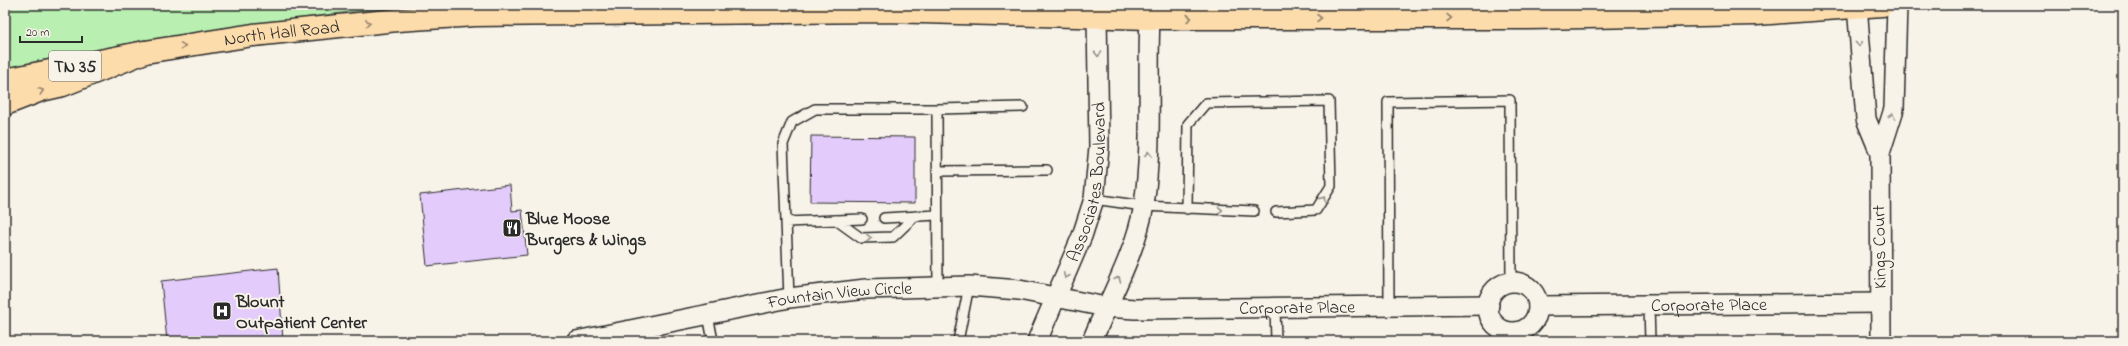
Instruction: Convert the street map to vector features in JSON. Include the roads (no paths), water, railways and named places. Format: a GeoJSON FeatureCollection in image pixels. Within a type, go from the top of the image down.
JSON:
{"type":"FeatureCollection","features":[{"type":"Feature","properties":{"kind":"main road"},"geometry":{"type":"LineString","coordinates":[[475,15],[506,5]]}},
{"type":"Feature","properties":{"kind":"main road","name":"North Hall Road"},"geometry":{"type":"LineString","coordinates":[[5,80],[145,52],[253,35],[397,20],[475,15],[885,11],[1097,15],[1150,18],[1538,18],[1756,14],[1882,5]]}},
{"type":"Feature","properties":{"kind":"main road"},"geometry":{"type":"LineString","coordinates":[[5,104],[41,90],[63,85],[145,52]]}},
{"type":"Feature","properties":{"kind":"street","name":"Kings Court"},"geometry":{"type":"LineString","coordinates":[[1881,341],[1880,153],[1894,109],[1897,5]]}},
{"type":"Feature","properties":{"kind":"street","name":"Kings Court"},"geometry":{"type":"LineString","coordinates":[[1857,6],[1866,119],[1880,153]]}},
{"type":"Feature","properties":{"kind":"street","name":"Associates Boulevard"},"geometry":{"type":"LineString","coordinates":[[1037,341],[1082,236],[1094,199],[1099,147],[1097,15]]}},
{"type":"Feature","properties":{"kind":"street"},"geometry":{"type":"LineString","coordinates":[[1092,341],[1137,232],[1143,206],[1148,161],[1150,18]]}},
{"type":"Feature","properties":{"kind":"street"},"geometry":{"type":"LineString","coordinates":[[1511,282],[1527,286],[1537,298],[1538,306],[1538,314],[1529,327],[1514,333],[1506,331],[1492,321],[1488,305],[1491,296],[1496,289],[1503,284],[1511,282]]}},
{"type":"Feature","properties":{"kind":"street","name":"Fountain View Circle"},"geometry":{"type":"LineString","coordinates":[[576,341],[789,298],[866,289],[970,286],[1019,290],[1106,307]]}},
{"type":"Feature","properties":{"kind":"street","name":"Corporate Place"},"geometry":{"type":"LineString","coordinates":[[1538,306],[1880,303]]}},
{"type":"Feature","properties":{"kind":"street","name":"Corporate Place"},"geometry":{"type":"LineString","coordinates":[[1106,307],[1135,309],[1488,305]]}},
{"type":"Feature","properties":{"kind":"lane"},"geometry":{"type":"LineString","coordinates":[[1389,305],[1388,102],[1510,100],[1511,282]]}},
{"type":"Feature","properties":{"kind":"lane"},"geometry":{"type":"LineString","coordinates":[[1187,209],[1188,124],[1206,103],[1330,101],[1332,186],[1316,210],[1276,212]]}},
{"type":"Feature","properties":{"kind":"lane"},"geometry":{"type":"LineString","coordinates":[[789,298],[783,144],[792,122],[815,108],[937,109],[1023,107]]}},
{"type":"Feature","properties":{"kind":"lane"},"geometry":{"type":"LineString","coordinates":[[937,109],[938,287]]}},
{"type":"Feature","properties":{"kind":"lane"},"geometry":{"type":"LineString","coordinates":[[937,171],[1047,170]]}},
{"type":"Feature","properties":{"kind":"lane"},"geometry":{"type":"LineString","coordinates":[[1094,199],[1143,206],[1254,211]]}},
{"type":"Feature","properties":{"kind":"lane"},"geometry":{"type":"LineString","coordinates":[[884,218],[937,215]]}},
{"type":"Feature","properties":{"kind":"lane"},"geometry":{"type":"LineString","coordinates":[[836,220],[861,238],[893,237],[914,216]]}},
{"type":"Feature","properties":{"kind":"lane"},"geometry":{"type":"LineString","coordinates":[[786,222],[862,219]]}},
{"type":"Feature","properties":{"kind":"lane"},"geometry":{"type":"LineString","coordinates":[[958,341],[970,286]]}},
{"type":"Feature","properties":{"kind":"lane"},"geometry":{"type":"LineString","coordinates":[[1649,306],[1650,341]]}},
{"type":"Feature","properties":{"kind":"lane"},"geometry":{"type":"LineString","coordinates":[[1275,307],[1276,341]]}},
{"type":"Feature","properties":{"kind":"lane"},"geometry":{"type":"LineString","coordinates":[[708,315],[713,341]]}},
{"type":"Feature","properties":{"kind":"place","name":"Blue Moose Burgers & Wings"},"geometry":{"type":"Point","coordinates":[512,228]}},
{"type":"Feature","properties":{"kind":"place","name":"Blount Outpatient Center"},"geometry":{"type":"Point","coordinates":[222,311]}}]}
